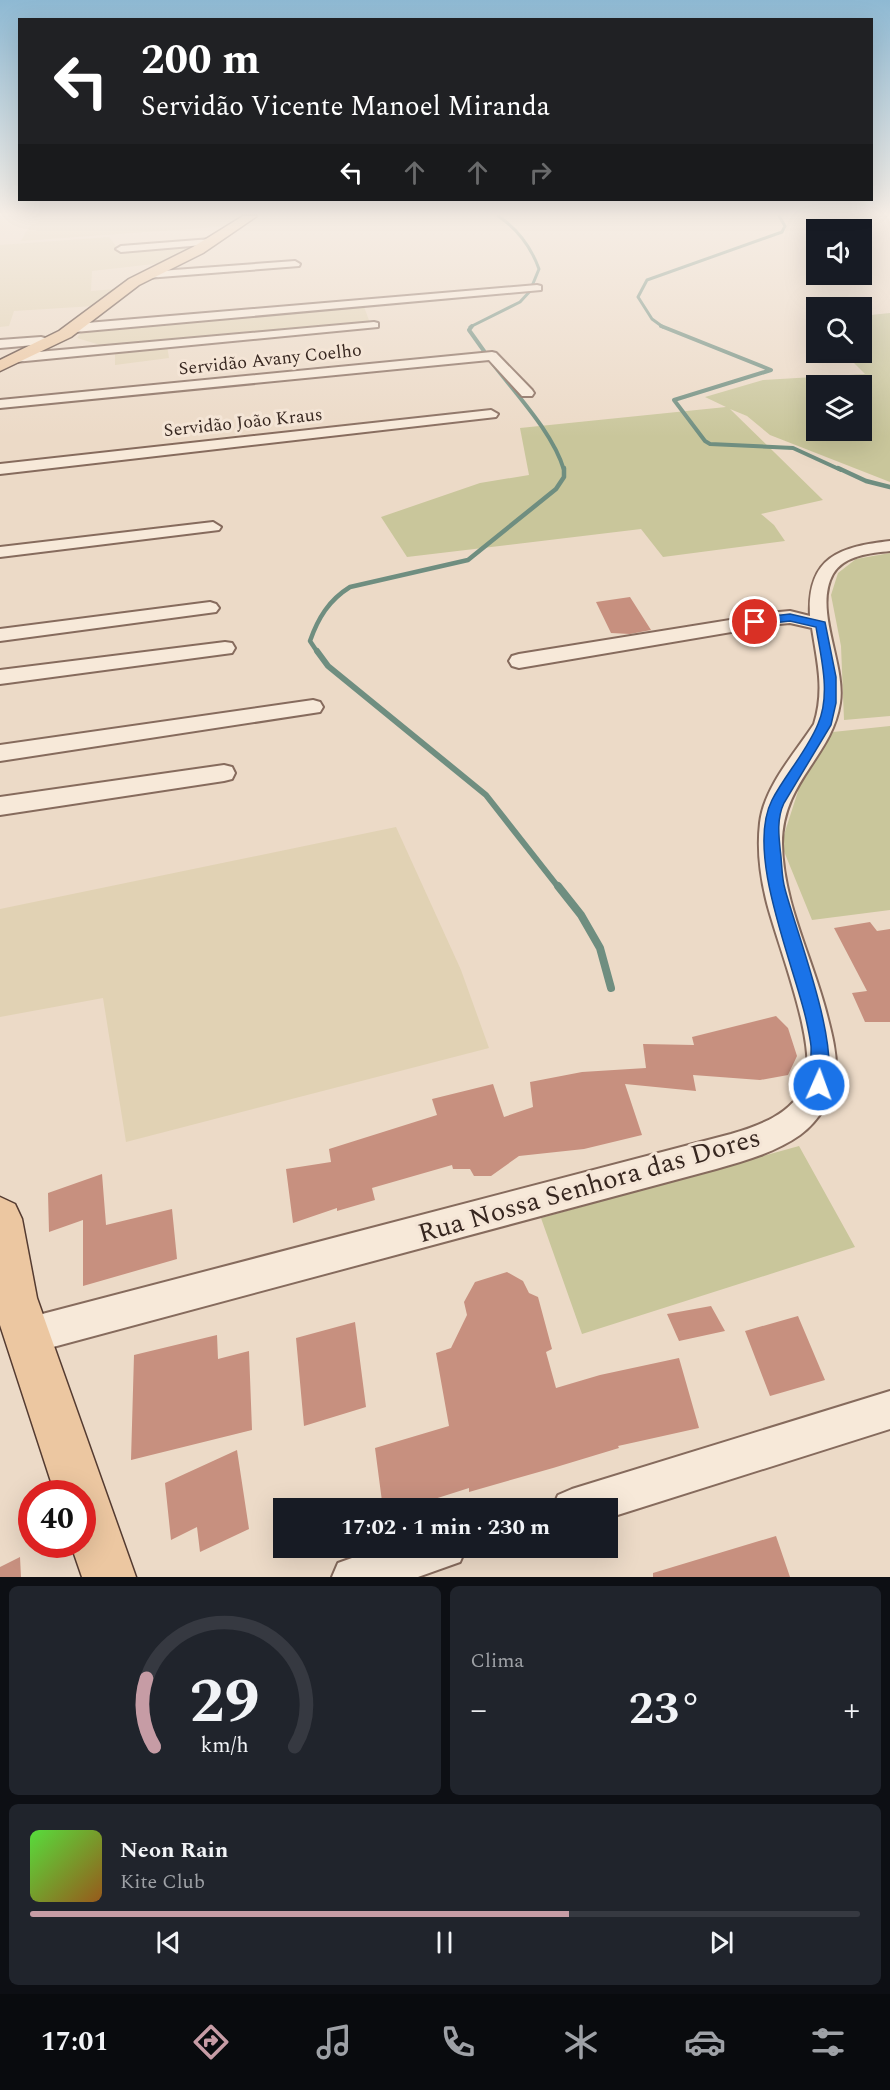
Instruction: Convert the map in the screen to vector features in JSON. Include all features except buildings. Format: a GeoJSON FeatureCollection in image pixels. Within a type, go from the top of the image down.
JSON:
{"type":"FeatureCollection","features":[{"type":"Feature","properties":{"kind":"main road"},"geometry":{"type":"LineString","coordinates":[[0,366],[75,328],[124,290]]}},
{"type":"Feature","properties":{"kind":"main road"},"geometry":{"type":"LineString","coordinates":[[0,1219],[14,1298],[76,1480]]}},
{"type":"Feature","properties":{"kind":"main road"},"geometry":{"type":"LineString","coordinates":[[96,1539],[109,1577]]}},
{"type":"Feature","properties":{"kind":"street"},"geometry":{"type":"LineString","coordinates":[[75,328],[519,290]]}},
{"type":"Feature","properties":{"kind":"street"},"geometry":{"type":"LineString","coordinates":[[15,358],[374,324]]}},
{"type":"Feature","properties":{"kind":"street"},"geometry":{"type":"LineString","coordinates":[[0,344],[55,339]]}},
{"type":"Feature","properties":{"kind":"street","name":"Servidão Avany Coelho"},"geometry":{"type":"LineString","coordinates":[[0,404],[492,356],[527,393]]}},
{"type":"Feature","properties":{"kind":"street","name":"Servidão João Kraus"},"geometry":{"type":"LineString","coordinates":[[0,469],[491,414]]}},
{"type":"Feature","properties":{"kind":"street"},"geometry":{"type":"LineString","coordinates":[[0,552],[213,527]]}},
{"type":"Feature","properties":{"kind":"street","name":"Rua Nossa Senhora das Dores"},"geometry":{"type":"LineString","coordinates":[[27,1336],[674,1165],[765,1137],[795,1120],[810,1104],[819,1085],[819,1046],[814,1018],[777,887],[771,831],[774,810],[824,725],[828,714],[830,677],[818,593],[826,569],[836,560],[852,553],[890,546]]}},
{"type":"Feature","properties":{"kind":"street"},"geometry":{"type":"LineString","coordinates":[[0,635],[210,608]]}},
{"type":"Feature","properties":{"kind":"street"},"geometry":{"type":"LineString","coordinates":[[519,662],[779,618],[790,617],[821,624]]}},
{"type":"Feature","properties":{"kind":"street"},"geometry":{"type":"LineString","coordinates":[[0,678],[225,648]]}},
{"type":"Feature","properties":{"kind":"street"},"geometry":{"type":"LineString","coordinates":[[0,753],[313,707]]}},
{"type":"Feature","properties":{"kind":"street"},"geometry":{"type":"LineString","coordinates":[[0,806],[224,772]]}},
{"type":"Feature","properties":{"kind":"street"},"geometry":{"type":"LineString","coordinates":[[607,1498],[890,1410]]}},
{"type":"Feature","properties":{"kind":"street"},"geometry":{"type":"LineString","coordinates":[[352,1577],[414,1558]]}},
{"type":"Feature","properties":{"kind":"shaded area"},"geometry":{"type":"Polygon","coordinates":[[[0,290],[115,290],[94,306],[14,311],[9,326],[0,327],[0,290]]]}},
{"type":"Feature","properties":{"kind":"shaded area"},"geometry":{"type":"Polygon","coordinates":[[[363,304],[370,323],[107,347],[77,338],[85,328],[363,304]]]}},
{"type":"Feature","properties":{"kind":"shaded area"},"geometry":{"type":"Polygon","coordinates":[[[890,313],[890,482],[770,435],[747,416],[730,409],[823,500],[761,514],[774,525],[785,541],[663,557],[641,529],[407,557],[381,517],[480,483],[529,475],[520,428],[726,407],[705,397],[763,380],[806,377],[806,441],[872,441],[872,375],[848,375],[865,374],[854,363],[872,363],[872,315],[890,313]]]}},
{"type":"Feature","properties":{"kind":"shaded area"},"geometry":{"type":"Polygon","coordinates":[[[167,345],[169,358],[115,365],[115,350],[167,345]]]}},
{"type":"Feature","properties":{"kind":"shaded area"},"geometry":{"type":"Polygon","coordinates":[[[890,553],[890,716],[844,720],[841,646],[831,595],[838,573],[856,559],[890,553]]]}},
{"type":"Feature","properties":{"kind":"shaded area"},"geometry":{"type":"Polygon","coordinates":[[[890,726],[890,910],[812,920],[781,844],[800,785],[833,732],[890,726]]]}},
{"type":"Feature","properties":{"kind":"shaded area"},"geometry":{"type":"Polygon","coordinates":[[[396,827],[461,970],[489,1048],[126,1142],[103,998],[0,1017],[0,909],[396,827]]]}},
{"type":"Feature","properties":{"kind":"shaded area"},"geometry":{"type":"Polygon","coordinates":[[[799,1146],[855,1247],[582,1334],[541,1218],[799,1146]]]}},
{"type":"Feature","properties":{"kind":"waterway"},"geometry":{"type":"LineString","coordinates":[[472,326],[520,302],[531,290]]}},
{"type":"Feature","properties":{"kind":"waterway"},"geometry":{"type":"LineString","coordinates":[[642,290],[638,297],[652,319],[662,327]]}},
{"type":"Feature","properties":{"kind":"waterway"},"geometry":{"type":"LineString","coordinates":[[472,326],[469,330],[484,351]]}},
{"type":"Feature","properties":{"kind":"waterway"},"geometry":{"type":"LineString","coordinates":[[662,327],[771,370],[674,400],[705,441],[710,444],[793,448],[841,470]]}},
{"type":"Feature","properties":{"kind":"waterway"},"geometry":{"type":"LineString","coordinates":[[490,360],[542,427],[559,456],[564,470]]}},
{"type":"Feature","properties":{"kind":"waterway"},"geometry":{"type":"LineString","coordinates":[[838,468],[866,481],[890,487]]}},
{"type":"Feature","properties":{"kind":"waterway"},"geometry":{"type":"LineString","coordinates":[[318,653],[310,641],[313,633],[325,610],[343,592],[350,587],[468,560],[556,489],[564,477],[564,470]]}},
{"type":"Feature","properties":{"kind":"waterway"},"geometry":{"type":"LineString","coordinates":[[317,651],[328,666],[486,795],[559,888]]}},
{"type":"Feature","properties":{"kind":"waterway"},"geometry":{"type":"LineString","coordinates":[[558,886],[581,915],[600,948],[611,988]]}},
{"type":"Feature","properties":{"kind":"route"},"geometry":{"type":"LineString","coordinates":[[755,622],[790,617],[821,624],[830,677],[830,703],[824,725],[778,800],[771,820],[771,847],[777,887],[814,1018],[819,1046],[819,1085]]}}]}
